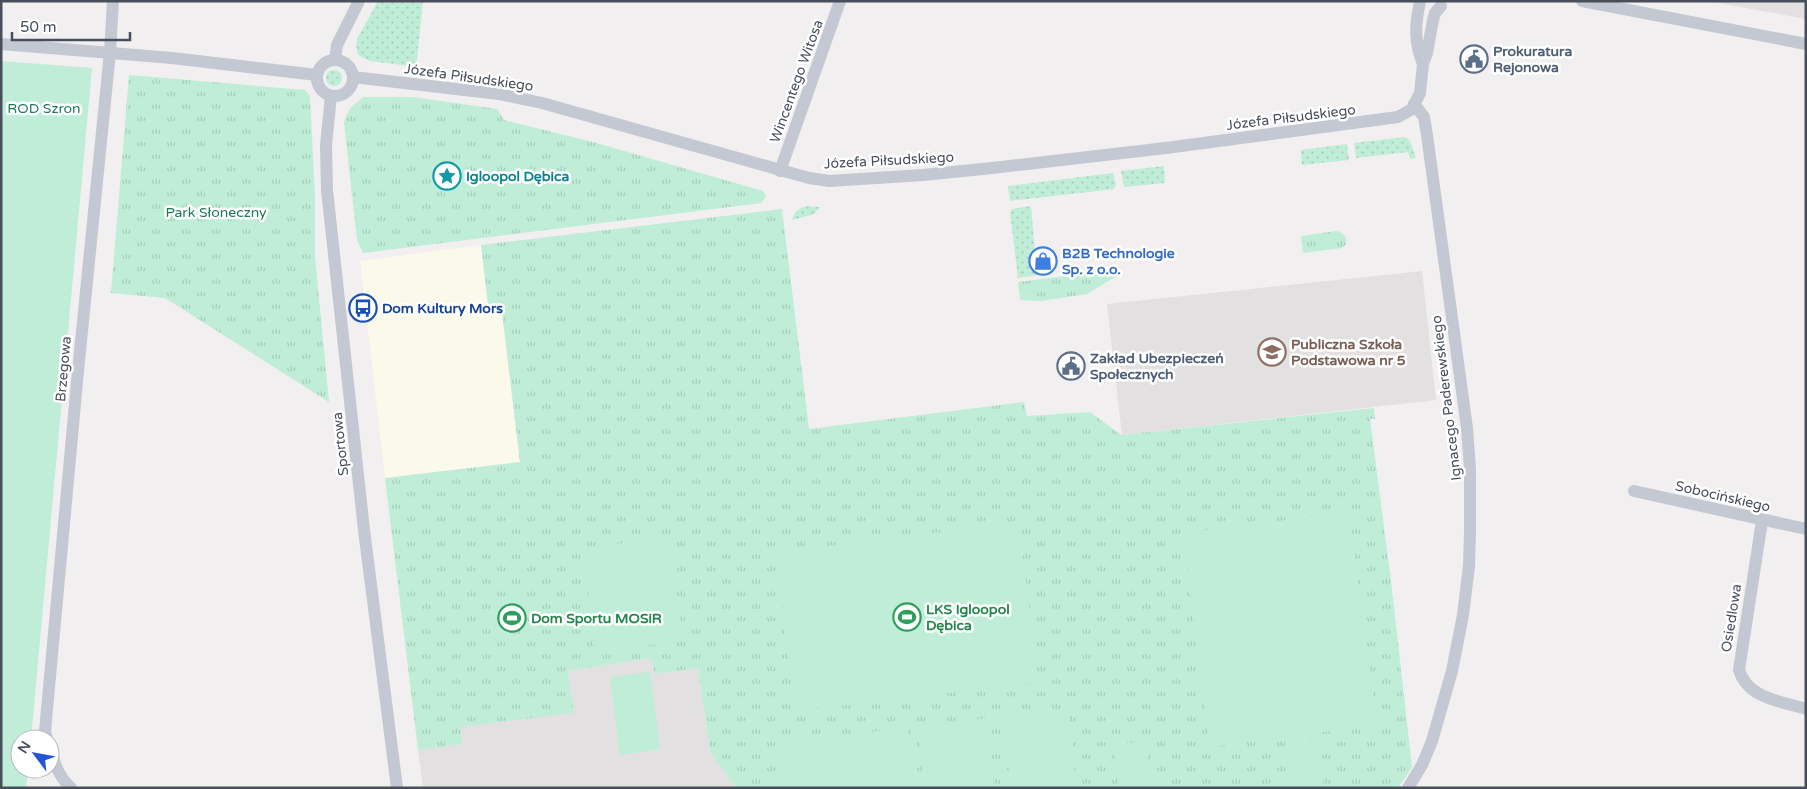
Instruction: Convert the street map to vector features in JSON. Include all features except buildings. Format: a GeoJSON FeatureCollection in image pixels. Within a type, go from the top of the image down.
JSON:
{"type":"FeatureCollection","features":[{"type":"Feature","properties":{"kind":"street","name":"Brzegowa"},"geometry":{"type":"LineString","coordinates":[[45,729],[110,52],[113,1]]}},
{"type":"Feature","properties":{"kind":"street"},"geometry":{"type":"LineString","coordinates":[[335,60],[337,45],[360,1]]}},
{"type":"Feature","properties":{"kind":"street","name":"Wincentego Witosa"},"geometry":{"type":"LineString","coordinates":[[780,171],[840,1]]}},
{"type":"Feature","properties":{"kind":"street"},"geometry":{"type":"LineString","coordinates":[[1423,64],[1418,52],[1415,30],[1420,1],[1427,5],[1445,3]]}},
{"type":"Feature","properties":{"kind":"street"},"geometry":{"type":"LineString","coordinates":[[1582,1],[1806,44]]}},
{"type":"Feature","properties":{"kind":"street"},"geometry":{"type":"LineString","coordinates":[[1414,104],[1422,87],[1423,64],[1433,20],[1445,3]]}},
{"type":"Feature","properties":{"kind":"street"},"geometry":{"type":"LineString","coordinates":[[1,44],[214,62],[317,75]]}},
{"type":"Feature","properties":{"kind":"street"},"geometry":{"type":"LineString","coordinates":[[335,60],[346,63],[354,78],[351,88],[347,92],[331,96],[322,91],[317,75],[323,64],[335,60]]}},
{"type":"Feature","properties":{"kind":"street","name":"Józefa Piłsudskiego"},"geometry":{"type":"LineString","coordinates":[[354,78],[499,94],[533,101],[780,171],[829,181],[923,175],[1009,166],[1388,119],[1403,115],[1414,104]]}},
{"type":"Feature","properties":{"kind":"street","name":"Sportowa"},"geometry":{"type":"LineString","coordinates":[[331,96],[326,145],[327,190],[364,530],[397,788]]}},
{"type":"Feature","properties":{"kind":"street","name":"Ignacego Paderewskiego"},"geometry":{"type":"LineString","coordinates":[[1408,788],[1422,765],[1432,742],[1452,671],[1463,615],[1469,566],[1470,530],[1470,469],[1467,428],[1424,117],[1414,104]]}},
{"type":"Feature","properties":{"kind":"street","name":"Sobocińskiego"},"geometry":{"type":"LineString","coordinates":[[1634,491],[1806,529]]}},
{"type":"Feature","properties":{"kind":"street","name":"Osiedlowa"},"geometry":{"type":"LineString","coordinates":[[1762,520],[1740,670],[1742,678],[1760,696],[1806,709]]}},
{"type":"Feature","properties":{"kind":"street"},"geometry":{"type":"LineString","coordinates":[[60,773],[71,788]]}},
{"type":"Feature","properties":{"kind":"shaded area"},"geometry":{"type":"Polygon","coordinates":[[[1709,1],[1806,1],[1806,19],[1713,2],[1709,1]]]}},
{"type":"Feature","properties":{"kind":"shaded area"},"geometry":{"type":"Polygon","coordinates":[[[481,245],[488,305],[501,304],[520,462],[385,478],[360,261],[481,245]]]}},
{"type":"Feature","properties":{"kind":"shaded area","name":"Publiczna Szkoła Podstawowa nr 5"},"geometry":{"type":"Polygon","coordinates":[[[1422,271],[1436,400],[1122,435],[1107,304],[1422,271]]]}},
{"type":"Feature","properties":{"kind":"shaded area"},"geometry":{"type":"Polygon","coordinates":[[[651,658],[656,674],[698,668],[710,752],[736,788],[423,788],[418,750],[462,744],[459,727],[574,712],[568,671],[651,658]]]}},
{"type":"Feature","properties":{"kind":"green space"},"geometry":{"type":"Polygon","coordinates":[[[378,1],[423,1],[417,58],[416,63],[411,66],[370,61],[358,55],[357,39],[378,1]]]}},
{"type":"Feature","properties":{"kind":"green space","name":"ROD Szron"},"geometry":{"type":"Polygon","coordinates":[[[1,61],[92,68],[32,729],[10,729],[10,779],[27,779],[26,788],[1,788],[1,61]]]}},
{"type":"Feature","properties":{"kind":"green space"},"geometry":{"type":"Polygon","coordinates":[[[331,70],[337,70],[342,75],[340,84],[331,86],[326,81],[326,75],[331,70]]]}},
{"type":"Feature","properties":{"kind":"green space","name":"Park Słoneczny"},"geometry":{"type":"Polygon","coordinates":[[[129,75],[305,90],[310,96],[315,198],[315,257],[329,402],[165,298],[111,293],[129,75]]]}},
{"type":"Feature","properties":{"kind":"green space"},"geometry":{"type":"Polygon","coordinates":[[[364,97],[413,97],[497,109],[504,120],[593,142],[763,191],[766,196],[761,203],[363,253],[357,240],[344,123],[351,108],[364,97]]]}},
{"type":"Feature","properties":{"kind":"green space"},"geometry":{"type":"Polygon","coordinates":[[[1405,137],[1410,141],[1416,158],[1410,159],[1408,152],[1356,158],[1354,143],[1405,137]]]}},
{"type":"Feature","properties":{"kind":"green space"},"geometry":{"type":"Polygon","coordinates":[[[1347,144],[1349,160],[1302,165],[1301,150],[1347,144]]]}},
{"type":"Feature","properties":{"kind":"green space"},"geometry":{"type":"Polygon","coordinates":[[[1164,166],[1165,183],[1124,187],[1121,171],[1164,166]]]}},
{"type":"Feature","properties":{"kind":"green space"},"geometry":{"type":"Polygon","coordinates":[[[1113,173],[1116,184],[1114,189],[1010,201],[1008,186],[1113,173]]]}},
{"type":"Feature","properties":{"kind":"green space"},"geometry":{"type":"Polygon","coordinates":[[[806,206],[820,207],[814,214],[792,220],[797,211],[806,206]]]}},
{"type":"Feature","properties":{"kind":"green space"},"geometry":{"type":"Polygon","coordinates":[[[1030,206],[1037,275],[1018,278],[1010,212],[1013,209],[1030,206]]]}},
{"type":"Feature","properties":{"kind":"green space"},"geometry":{"type":"Polygon","coordinates":[[[782,209],[809,429],[1024,402],[1027,416],[1090,412],[1121,435],[1374,408],[1375,419],[1370,419],[1412,767],[1398,788],[736,788],[710,752],[698,668],[655,674],[651,658],[568,671],[574,713],[460,727],[462,744],[418,750],[385,478],[520,462],[501,304],[488,305],[481,245],[782,209]]]}},
{"type":"Feature","properties":{"kind":"green space"},"geometry":{"type":"Polygon","coordinates":[[[1336,231],[1343,234],[1346,239],[1346,244],[1342,248],[1303,253],[1301,236],[1336,231]]]}},
{"type":"Feature","properties":{"kind":"green space"},"geometry":{"type":"Polygon","coordinates":[[[1114,270],[1115,277],[1087,294],[1041,301],[1020,300],[1018,282],[1114,270]]]}},
{"type":"Feature","properties":{"kind":"green space"},"geometry":{"type":"Polygon","coordinates":[[[1349,512],[1376,725],[1210,747],[1183,533],[1349,512]]]}},
{"type":"Feature","properties":{"kind":"green space","name":"LKS Igloopol Dębica"},"geometry":{"type":"Polygon","coordinates":[[[1019,523],[1038,682],[795,711],[776,552],[1019,523]]]}},
{"type":"Feature","properties":{"kind":"green space"},"geometry":{"type":"Polygon","coordinates":[[[670,537],[683,641],[595,652],[583,548],[670,537]]]}},
{"type":"Feature","properties":{"kind":"green space"},"geometry":{"type":"Polygon","coordinates":[[[650,672],[660,749],[620,755],[610,677],[650,672]]]}},
{"type":"Feature","properties":{"kind":"green space"},"geometry":{"type":"Polygon","coordinates":[[[1069,709],[1076,788],[1010,788],[1004,715],[1069,709]]]}},
{"type":"Feature","properties":{"kind":"green space"},"geometry":{"type":"Polygon","coordinates":[[[987,718],[994,788],[924,788],[918,725],[987,718]]]}},
{"type":"Feature","properties":{"kind":"green space"},"geometry":{"type":"Polygon","coordinates":[[[908,728],[915,788],[782,788],[777,743],[908,728]]]}},
{"type":"Feature","properties":{"kind":"green space"},"geometry":{"type":"Polygon","coordinates":[[[1146,741],[1152,788],[1119,788],[1114,745],[1146,741]]]}},
{"type":"Feature","properties":{"kind":"green space"},"geometry":{"type":"Polygon","coordinates":[[[1318,741],[1324,788],[1292,788],[1287,745],[1318,741]]]}},
{"type":"Feature","properties":{"kind":"place","name":"Prokuratura Rejonowa"},"geometry":{"type":"Point","coordinates":[1474,59]}},
{"type":"Feature","properties":{"kind":"place","name":"Igloopol Dębica"},"geometry":{"type":"Point","coordinates":[447,176]}},
{"type":"Feature","properties":{"kind":"place","name":"B2B Technologie Sp. z o.o."},"geometry":{"type":"Point","coordinates":[1043,261]}},
{"type":"Feature","properties":{"kind":"place","name":"Dom Kultury Mors"},"geometry":{"type":"Point","coordinates":[363,308]}},
{"type":"Feature","properties":{"kind":"place","name":"Publiczna Szkoła Podstawowa nr 5"},"geometry":{"type":"Point","coordinates":[1272,352]}},
{"type":"Feature","properties":{"kind":"place","name":"Zakład Ubezpieczeń Społecznych"},"geometry":{"type":"Point","coordinates":[1071,366]}},
{"type":"Feature","properties":{"kind":"place","name":"LKS Igloopol Dębica"},"geometry":{"type":"Point","coordinates":[907,617]}},
{"type":"Feature","properties":{"kind":"place","name":"Dom Sportu MOSiR"},"geometry":{"type":"Point","coordinates":[512,618]}}]}
